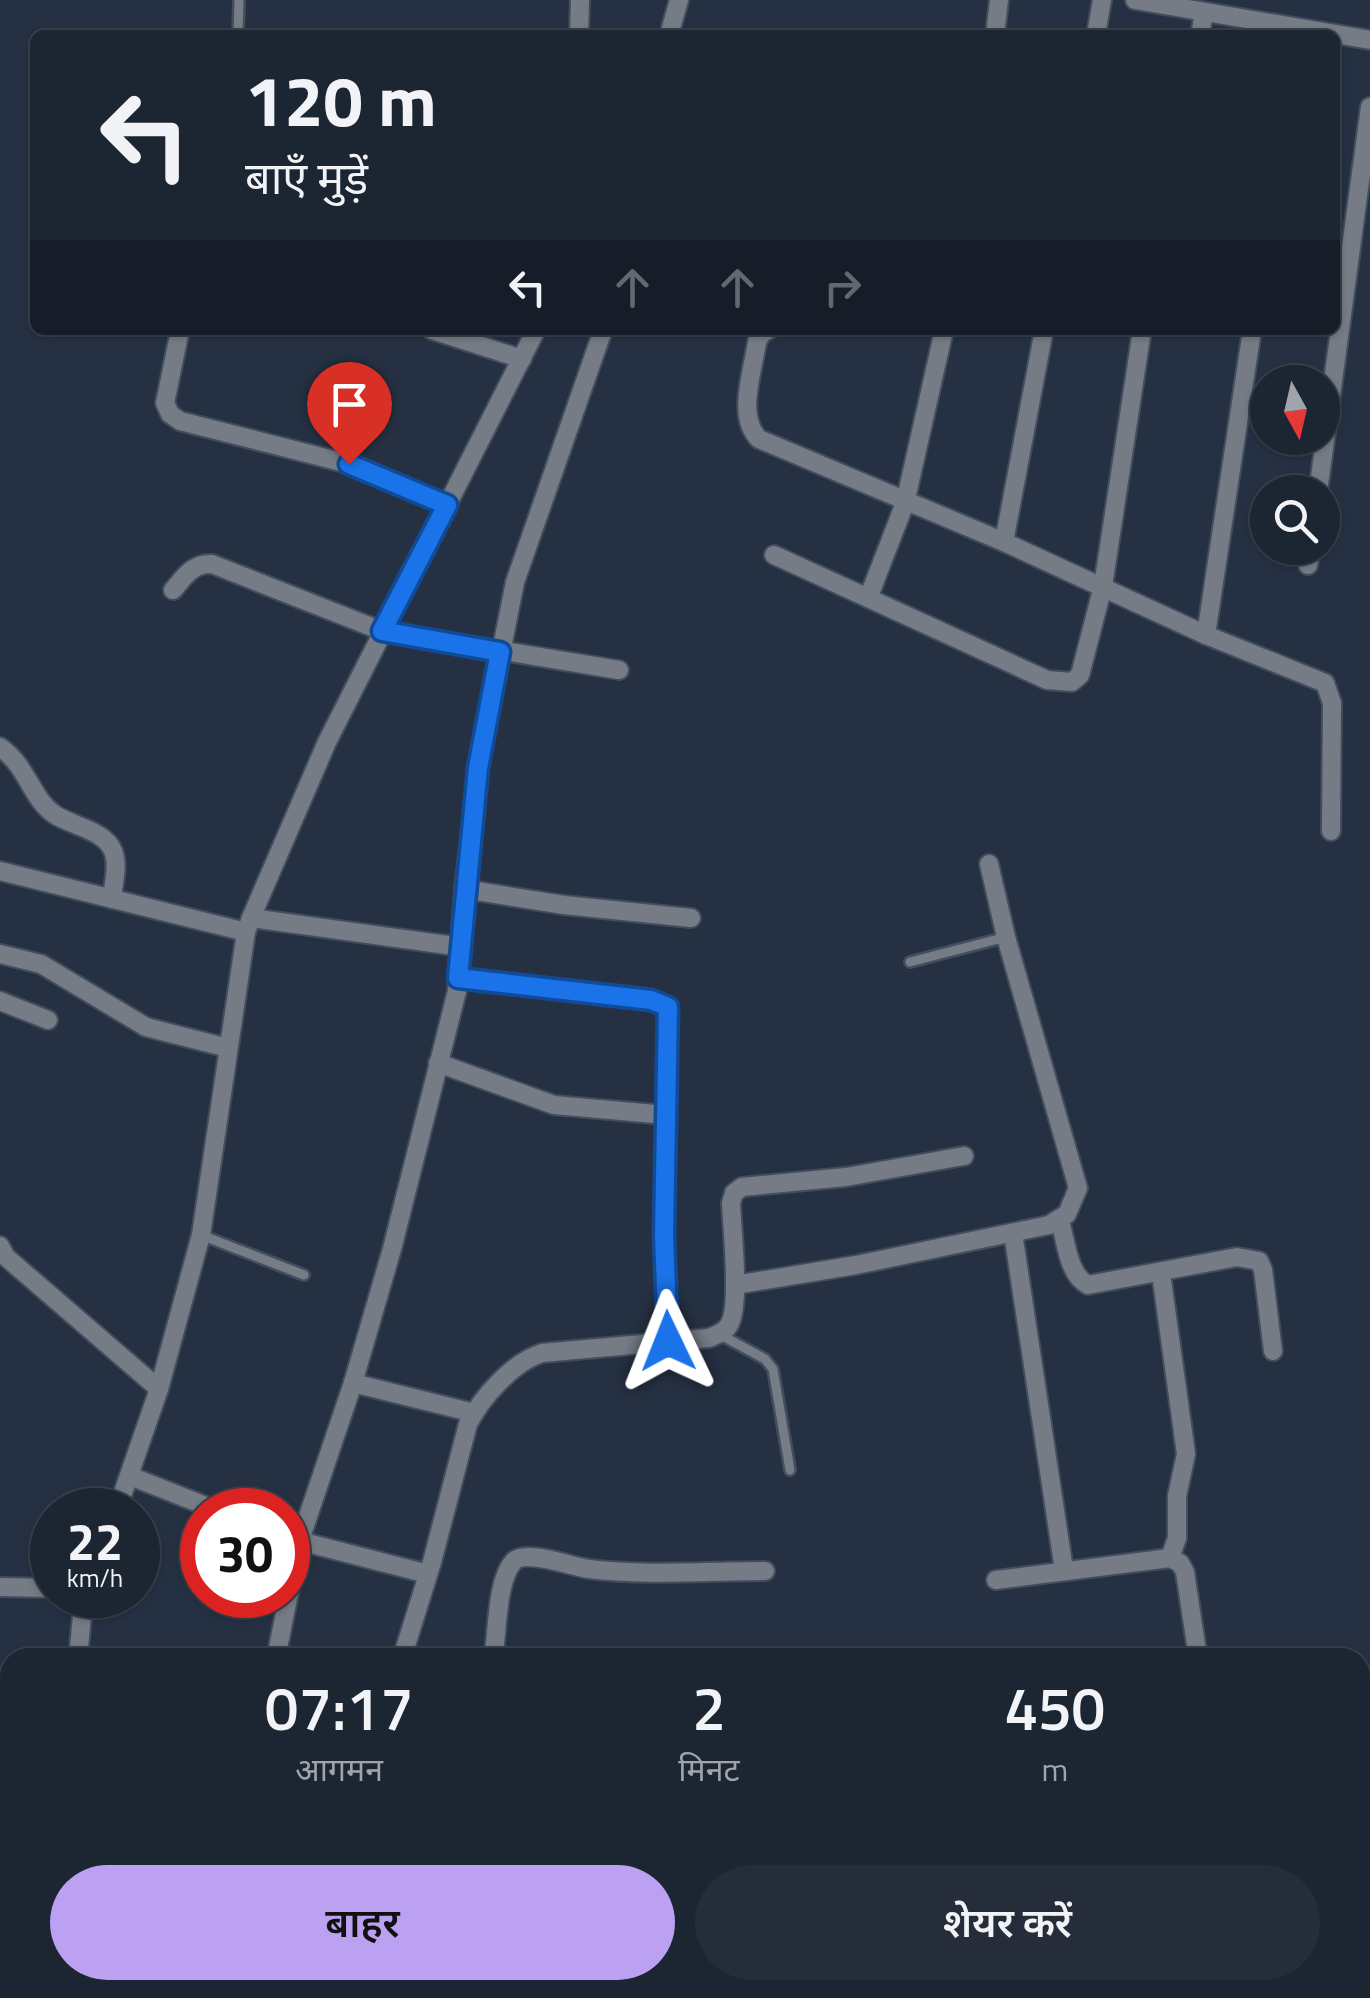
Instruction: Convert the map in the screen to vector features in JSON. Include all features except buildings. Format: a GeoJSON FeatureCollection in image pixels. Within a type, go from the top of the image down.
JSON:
{"type":"FeatureCollection","features":[{"type":"Feature","properties":{"kind":"street"},"geometry":{"type":"LineString","coordinates":[[579,30],[580,0]]}},
{"type":"Feature","properties":{"kind":"street"},"geometry":{"type":"LineString","coordinates":[[671,30],[680,0]]}},
{"type":"Feature","properties":{"kind":"street"},"geometry":{"type":"LineString","coordinates":[[996,30],[999,0]]}},
{"type":"Feature","properties":{"kind":"street"},"geometry":{"type":"LineString","coordinates":[[1097,30],[1102,0]]}},
{"type":"Feature","properties":{"kind":"street"},"geometry":{"type":"LineString","coordinates":[[1135,0],[1292,30]]}},
{"type":"Feature","properties":{"kind":"street"},"geometry":{"type":"LineString","coordinates":[[1201,30],[1204,12]]}},
{"type":"Feature","properties":{"kind":"street"},"geometry":{"type":"LineString","coordinates":[[1340,36],[1370,40]]}},
{"type":"Feature","properties":{"kind":"street"},"geometry":{"type":"LineString","coordinates":[[1340,329],[1370,107]]}},
{"type":"Feature","properties":{"kind":"street"},"geometry":{"type":"LineString","coordinates":[[179,335],[166,403],[170,414],[180,422],[349,464],[447,505]]}},
{"type":"Feature","properties":{"kind":"street"},"geometry":{"type":"LineString","coordinates":[[448,335],[522,359]]}},
{"type":"Feature","properties":{"kind":"street"},"geometry":{"type":"LineString","coordinates":[[125,1488],[159,1389],[200,1235],[248,925],[327,742],[534,335]]}},
{"type":"Feature","properties":{"kind":"street"},"geometry":{"type":"LineString","coordinates":[[310,1496],[353,1383],[392,1249],[458,978],[478,768],[519,568],[601,335]]}},
{"type":"Feature","properties":{"kind":"street"},"geometry":{"type":"LineString","coordinates":[[760,335],[747,411],[750,430],[759,439],[1004,542],[1206,635],[1326,683],[1332,703],[1331,831]]}},
{"type":"Feature","properties":{"kind":"street"},"geometry":{"type":"LineString","coordinates":[[869,596],[905,503],[943,335]]}},
{"type":"Feature","properties":{"kind":"street"},"geometry":{"type":"LineString","coordinates":[[1004,542],[1043,335]]}},
{"type":"Feature","properties":{"kind":"street"},"geometry":{"type":"LineString","coordinates":[[774,555],[1046,680],[1072,682],[1080,674],[1103,586],[1141,335]]}},
{"type":"Feature","properties":{"kind":"street"},"geometry":{"type":"LineString","coordinates":[[1206,635],[1251,335]]}},
{"type":"Feature","properties":{"kind":"street"},"geometry":{"type":"LineString","coordinates":[[1320,475],[1339,335]]}},
{"type":"Feature","properties":{"kind":"street"},"geometry":{"type":"LineString","coordinates":[[173,590],[191,568],[201,563],[212,564],[382,631],[619,670]]}},
{"type":"Feature","properties":{"kind":"street"},"geometry":{"type":"LineString","coordinates":[[0,748],[25,770],[53,814],[106,840],[116,865],[112,898]]}},
{"type":"Feature","properties":{"kind":"street"},"geometry":{"type":"LineString","coordinates":[[735,1285],[1013,1234],[1060,1221],[1072,1205],[1078,1188],[989,864]]}},
{"type":"Feature","properties":{"kind":"street"},"geometry":{"type":"LineString","coordinates":[[0,871],[248,925],[462,948]]}},
{"type":"Feature","properties":{"kind":"street"},"geometry":{"type":"LineString","coordinates":[[464,889],[564,905],[692,918]]}},
{"type":"Feature","properties":{"kind":"street"},"geometry":{"type":"LineString","coordinates":[[0,954],[41,964],[146,1027],[228,1048]]}},
{"type":"Feature","properties":{"kind":"street"},"geometry":{"type":"LineString","coordinates":[[458,978],[660,1002],[668,1007],[664,1235],[668,1341]]}},
{"type":"Feature","properties":{"kind":"street"},"geometry":{"type":"LineString","coordinates":[[0,1001],[48,1020]]}},
{"type":"Feature","properties":{"kind":"street"},"geometry":{"type":"LineString","coordinates":[[438,1063],[554,1105],[666,1115]]}},
{"type":"Feature","properties":{"kind":"street"},"geometry":{"type":"LineString","coordinates":[[405,1648],[474,1413],[528,1357],[719,1334],[732,1321],[735,1285],[731,1203],[734,1193],[742,1187],[866,1174],[964,1156]]}},
{"type":"Feature","properties":{"kind":"street"},"geometry":{"type":"LineString","coordinates":[[1060,1221],[1079,1280],[1099,1285],[1237,1257],[1259,1261],[1264,1270],[1273,1351]]}},
{"type":"Feature","properties":{"kind":"street"},"geometry":{"type":"LineString","coordinates":[[1013,1234],[1064,1570]]}},
{"type":"Feature","properties":{"kind":"street"},"geometry":{"type":"LineString","coordinates":[[0,1246],[6,1257],[159,1389]]}},
{"type":"Feature","properties":{"kind":"street"},"geometry":{"type":"LineString","coordinates":[[1161,1273],[1186,1454],[1177,1496],[1177,1538],[1170,1558]]}},
{"type":"Feature","properties":{"kind":"street"},"geometry":{"type":"LineString","coordinates":[[353,1383],[474,1413]]}},
{"type":"Feature","properties":{"kind":"street"},"geometry":{"type":"LineString","coordinates":[[130,1476],[180,1496]]}},
{"type":"Feature","properties":{"kind":"street"},"geometry":{"type":"LineString","coordinates":[[310,1544],[428,1574]]}},
{"type":"Feature","properties":{"kind":"street"},"geometry":{"type":"LineString","coordinates":[[494,1648],[503,1588],[512,1563],[519,1558],[529,1556],[588,1569],[765,1572]]}},
{"type":"Feature","properties":{"kind":"street"},"geometry":{"type":"LineString","coordinates":[[996,1580],[1170,1558],[1180,1563],[1185,1572],[1196,1648]]}},
{"type":"Feature","properties":{"kind":"street"},"geometry":{"type":"LineString","coordinates":[[0,1587],[30,1588]]}},
{"type":"Feature","properties":{"kind":"street"},"geometry":{"type":"LineString","coordinates":[[79,1648],[82,1618]]}},
{"type":"Feature","properties":{"kind":"street"},"geometry":{"type":"LineString","coordinates":[[277,1648],[282,1618]]}},
{"type":"Feature","properties":{"kind":"lane"},"geometry":{"type":"LineString","coordinates":[[238,30],[239,0]]}},
{"type":"Feature","properties":{"kind":"lane"},"geometry":{"type":"LineString","coordinates":[[910,962],[1006,937]]}},
{"type":"Feature","properties":{"kind":"lane"},"geometry":{"type":"LineString","coordinates":[[200,1235],[304,1276]]}},
{"type":"Feature","properties":{"kind":"lane"},"geometry":{"type":"LineString","coordinates":[[719,1334],[765,1359],[772,1369],[790,1470]]}},
{"type":"Feature","properties":{"kind":"route"},"geometry":{"type":"LineString","coordinates":[[349,464],[447,505],[382,631],[500,652],[478,768],[458,978],[651,1000],[668,1007],[664,1235],[668,1341]]}}]}
